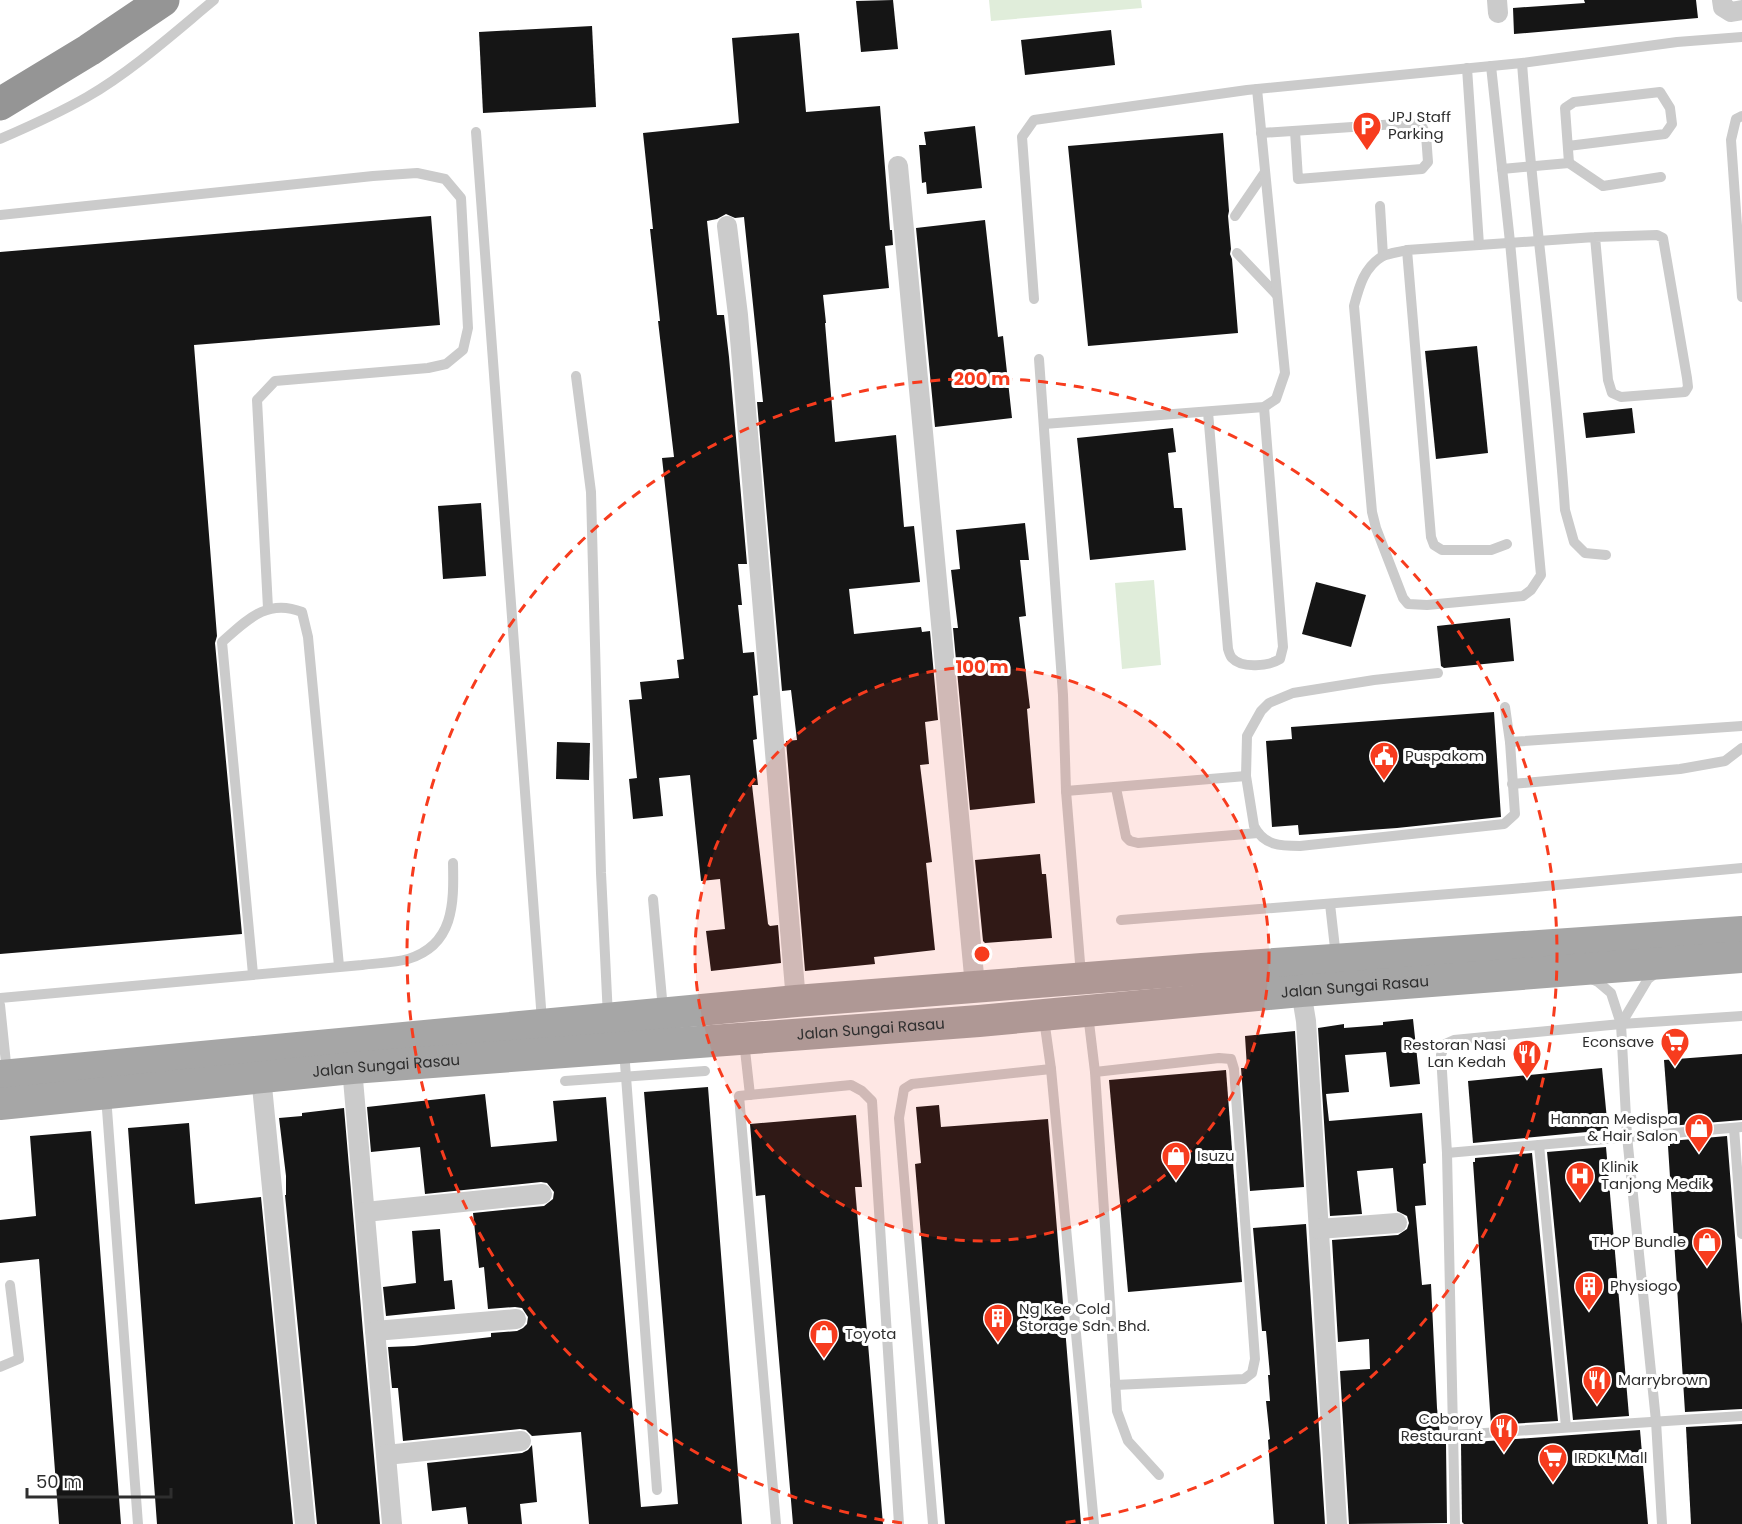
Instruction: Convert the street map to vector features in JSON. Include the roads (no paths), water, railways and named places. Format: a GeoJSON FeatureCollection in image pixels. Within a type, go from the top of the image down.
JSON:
{"type":"FeatureCollection","features":[{"type":"Feature","properties":{"kind":"highway"},"geometry":{"type":"LineString","coordinates":[[0,104],[90,50],[163,0]]}},
{"type":"Feature","properties":{"kind":"main road","name":"Jalan Sungai Rasau"},"geometry":{"type":"LineString","coordinates":[[2,1085],[543,1024],[796,1000],[1337,960],[1739,937]]}},
{"type":"Feature","properties":{"kind":"main road","name":"Jalan Sungai Rasau"},"geometry":{"type":"LineString","coordinates":[[2,1085],[106,1093],[352,1068],[624,1061],[744,1038],[1672,962],[1739,937]]}},
{"type":"Feature","properties":{"kind":"street"},"geometry":{"type":"LineString","coordinates":[[1722,0],[1724,7],[1731,12],[1742,10]]}},
{"type":"Feature","properties":{"kind":"street"},"geometry":{"type":"LineString","coordinates":[[898,166],[975,987]]}},
{"type":"Feature","properties":{"kind":"street"},"geometry":{"type":"LineString","coordinates":[[728,226],[740,338],[796,1000]]}},
{"type":"Feature","properties":{"kind":"street"},"geometry":{"type":"LineString","coordinates":[[1301,991],[1306,1021],[1337,1524]]}},
{"type":"Feature","properties":{"kind":"street"},"geometry":{"type":"LineString","coordinates":[[352,1068],[392,1524]]}},
{"type":"Feature","properties":{"kind":"street"},"geometry":{"type":"LineString","coordinates":[[261,1076],[305,1524]]}},
{"type":"Feature","properties":{"kind":"street"},"geometry":{"type":"LineString","coordinates":[[365,1212],[542,1194]]}},
{"type":"Feature","properties":{"kind":"street"},"geometry":{"type":"LineString","coordinates":[[1319,1229],[1397,1223]]}},
{"type":"Feature","properties":{"kind":"street"},"geometry":{"type":"LineString","coordinates":[[375,1331],[516,1319]]}},
{"type":"Feature","properties":{"kind":"street"},"geometry":{"type":"LineString","coordinates":[[386,1455],[521,1441]]}},
{"type":"Feature","properties":{"kind":"lane"},"geometry":{"type":"LineString","coordinates":[[0,139],[38,123],[88,96],[121,74],[214,0]]}},
{"type":"Feature","properties":{"kind":"lane"},"geometry":{"type":"LineString","coordinates":[[1034,299],[1022,137],[1034,120],[1257,89],[1522,63],[1677,42],[1742,38]]}},
{"type":"Feature","properties":{"kind":"lane"},"geometry":{"type":"LineString","coordinates":[[1522,63],[1530,166],[1540,241],[1565,510],[1574,542],[1585,553],[1606,555]]}},
{"type":"Feature","properties":{"kind":"lane"},"geometry":{"type":"LineString","coordinates":[[1491,66],[1510,242],[1541,575],[1531,590],[1523,596],[1427,605],[1408,604],[1403,598],[1372,512],[1354,306],[1362,279],[1383,256],[1407,250],[1510,242],[1595,237],[1658,235],[1663,238],[1687,378],[1688,387],[1684,392],[1621,397],[1612,393],[1608,380],[1595,237]]}},
{"type":"Feature","properties":{"kind":"lane"},"geometry":{"type":"LineString","coordinates":[[1467,69],[1479,245]]}},
{"type":"Feature","properties":{"kind":"lane"},"geometry":{"type":"LineString","coordinates":[[1044,424],[1264,407],[1276,399],[1285,373],[1257,89]]}},
{"type":"Feature","properties":{"kind":"lane"},"geometry":{"type":"LineString","coordinates":[[1568,146],[1665,134],[1672,124],[1670,108],[1660,92],[1574,102],[1565,108],[1569,163]]}},
{"type":"Feature","properties":{"kind":"lane"},"geometry":{"type":"LineString","coordinates":[[1742,116],[1736,119],[1731,140],[1742,297]]}},
{"type":"Feature","properties":{"kind":"lane"},"geometry":{"type":"LineString","coordinates":[[1261,133],[1412,123],[1422,126],[1426,135],[1428,162],[1422,169],[1298,179],[1295,131]]}},
{"type":"Feature","properties":{"kind":"lane"},"geometry":{"type":"LineString","coordinates":[[476,132],[543,1024]]}},
{"type":"Feature","properties":{"kind":"lane"},"geometry":{"type":"LineString","coordinates":[[1502,169],[1569,163],[1603,186],[1661,177]]}},
{"type":"Feature","properties":{"kind":"lane"},"geometry":{"type":"LineString","coordinates":[[1235,216],[1266,172]]}},
{"type":"Feature","properties":{"kind":"lane"},"geometry":{"type":"LineString","coordinates":[[0,215],[417,173],[445,179],[461,198],[468,328],[463,350],[446,364],[428,368],[275,381],[257,400],[268,608]]}},
{"type":"Feature","properties":{"kind":"lane"},"geometry":{"type":"LineString","coordinates":[[1380,206],[1383,256]]}},
{"type":"Feature","properties":{"kind":"lane"},"geometry":{"type":"LineString","coordinates":[[1407,250],[1431,537],[1434,545],[1442,550],[1491,550],[1507,544]]}},
{"type":"Feature","properties":{"kind":"lane"},"geometry":{"type":"LineString","coordinates":[[1237,253],[1277,295]]}},
{"type":"Feature","properties":{"kind":"lane"},"geometry":{"type":"LineString","coordinates":[[1039,359],[1063,694],[1066,791],[1081,978]]}},
{"type":"Feature","properties":{"kind":"lane"},"geometry":{"type":"LineString","coordinates":[[576,375],[591,492],[601,861],[608,1018]]}},
{"type":"Feature","properties":{"kind":"lane"},"geometry":{"type":"LineString","coordinates":[[1208,412],[1228,649],[1232,658],[1245,664],[1271,665],[1280,659],[1283,647],[1264,407]]}},
{"type":"Feature","properties":{"kind":"lane"},"geometry":{"type":"LineString","coordinates":[[253,974],[222,642],[240,626],[268,608],[289,607],[302,612],[308,637],[339,966]]}},
{"type":"Feature","properties":{"kind":"lane"},"geometry":{"type":"LineString","coordinates":[[1438,673],[1374,680],[1293,693],[1269,703],[1261,711],[1247,736],[1246,776],[1254,826],[1258,833],[1276,846],[1300,846],[1503,824],[1515,814],[1505,707]]}},
{"type":"Feature","properties":{"kind":"lane"},"geometry":{"type":"LineString","coordinates":[[1510,742],[1742,726]]}},
{"type":"Feature","properties":{"kind":"lane"},"geometry":{"type":"LineString","coordinates":[[1512,784],[1680,769],[1725,761],[1742,748]]}},
{"type":"Feature","properties":{"kind":"lane"},"geometry":{"type":"LineString","coordinates":[[1066,791],[1246,776]]}},
{"type":"Feature","properties":{"kind":"lane"},"geometry":{"type":"LineString","coordinates":[[1116,788],[1126,837],[1130,841],[1138,843],[1258,833]]}},
{"type":"Feature","properties":{"kind":"lane"},"geometry":{"type":"LineString","coordinates":[[0,998],[362,965],[408,958],[436,944],[447,925],[454,900],[453,863]]}},
{"type":"Feature","properties":{"kind":"lane"},"geometry":{"type":"LineString","coordinates":[[1121,920],[1742,868]]}},
{"type":"Feature","properties":{"kind":"lane"},"geometry":{"type":"LineString","coordinates":[[653,899],[663,1013]]}},
{"type":"Feature","properties":{"kind":"lane"},"geometry":{"type":"LineString","coordinates":[[1330,904],[1337,960]]}},
{"type":"Feature","properties":{"kind":"lane"},"geometry":{"type":"LineString","coordinates":[[1621,1024],[1648,979],[1672,962]]}},
{"type":"Feature","properties":{"kind":"lane"},"geometry":{"type":"LineString","coordinates":[[1574,970],[1598,982],[1611,993],[1621,1024],[1627,1136],[1656,1421],[1662,1524]]}},
{"type":"Feature","properties":{"kind":"lane"},"geometry":{"type":"LineString","coordinates":[[0,1005],[2,1085]]}},
{"type":"Feature","properties":{"kind":"lane"},"geometry":{"type":"LineString","coordinates":[[1088,1011],[1095,1072],[1117,1411],[1128,1441],[1159,1475]]}},
{"type":"Feature","properties":{"kind":"lane"},"geometry":{"type":"LineString","coordinates":[[1044,1015],[1094,1524]]}},
{"type":"Feature","properties":{"kind":"lane"},"geometry":{"type":"LineString","coordinates":[[1455,1524],[1447,1154],[1441,1055],[1445,1044],[1454,1040],[1621,1024],[1742,1016]]}},
{"type":"Feature","properties":{"kind":"lane"},"geometry":{"type":"LineString","coordinates":[[744,1038],[750,1095]]}},
{"type":"Feature","properties":{"kind":"lane"},"geometry":{"type":"LineString","coordinates":[[1095,1072],[1219,1058],[1231,1059],[1234,1069],[1255,1359],[1252,1373],[1244,1379],[1115,1385]]}},
{"type":"Feature","properties":{"kind":"lane"},"geometry":{"type":"LineString","coordinates":[[624,1061],[657,1490]]}},
{"type":"Feature","properties":{"kind":"lane"},"geometry":{"type":"LineString","coordinates":[[565,1081],[624,1061],[705,1071]]}},
{"type":"Feature","properties":{"kind":"lane"},"geometry":{"type":"LineString","coordinates":[[933,1524],[898,1118],[904,1089],[912,1084],[1051,1069]]}},
{"type":"Feature","properties":{"kind":"lane"},"geometry":{"type":"LineString","coordinates":[[776,1524],[739,1096],[850,1085],[862,1091],[872,1101],[899,1524]]}},
{"type":"Feature","properties":{"kind":"lane"},"geometry":{"type":"LineString","coordinates":[[106,1093],[138,1524]]}},
{"type":"Feature","properties":{"kind":"lane"},"geometry":{"type":"LineString","coordinates":[[1447,1154],[1738,1127],[1742,1234]]}},
{"type":"Feature","properties":{"kind":"lane"},"geometry":{"type":"LineString","coordinates":[[1539,1145],[1566,1427]]}},
{"type":"Feature","properties":{"kind":"lane"},"geometry":{"type":"LineString","coordinates":[[0,1367],[19,1359],[10,1285]]}},
{"type":"Feature","properties":{"kind":"lane"},"geometry":{"type":"LineString","coordinates":[[1454,1434],[1742,1416]]}},
{"type":"Feature","properties":{"kind":"place","name":"JPJ Staff Parking"},"geometry":{"type":"Point","coordinates":[1367,152]}},
{"type":"Feature","properties":{"kind":"place","name":"Puspakom"},"geometry":{"type":"Point","coordinates":[1384,782]}},
{"type":"Feature","properties":{"kind":"place","name":"Econsave"},"geometry":{"type":"Point","coordinates":[1675,1068]}},
{"type":"Feature","properties":{"kind":"place","name":"Restoran Nasi Lan Kedah"},"geometry":{"type":"Point","coordinates":[1527,1080]}},
{"type":"Feature","properties":{"kind":"place","name":"Hannan Medispa & Hair Salon"},"geometry":{"type":"Point","coordinates":[1699,1154]}},
{"type":"Feature","properties":{"kind":"place","name":"Isuzu"},"geometry":{"type":"Point","coordinates":[1176,1182]}},
{"type":"Feature","properties":{"kind":"place","name":"Klinik Tanjong Medik"},"geometry":{"type":"Point","coordinates":[1580,1202]}},
{"type":"Feature","properties":{"kind":"place","name":"THOP Bundle"},"geometry":{"type":"Point","coordinates":[1707,1268]}},
{"type":"Feature","properties":{"kind":"place","name":"Physiogo"},"geometry":{"type":"Point","coordinates":[1589,1312]}},
{"type":"Feature","properties":{"kind":"place","name":"Ng Kee Cold Storage Sdn. Bhd."},"geometry":{"type":"Point","coordinates":[998,1344]}},
{"type":"Feature","properties":{"kind":"place","name":"Toyota"},"geometry":{"type":"Point","coordinates":[824,1360]}},
{"type":"Feature","properties":{"kind":"place","name":"Marrybrown"},"geometry":{"type":"Point","coordinates":[1597,1406]}},
{"type":"Feature","properties":{"kind":"place","name":"Coboroy Restaurant"},"geometry":{"type":"Point","coordinates":[1504,1454]}},
{"type":"Feature","properties":{"kind":"place","name":"IRDKL Mall"},"geometry":{"type":"Point","coordinates":[1553,1484]}}]}
